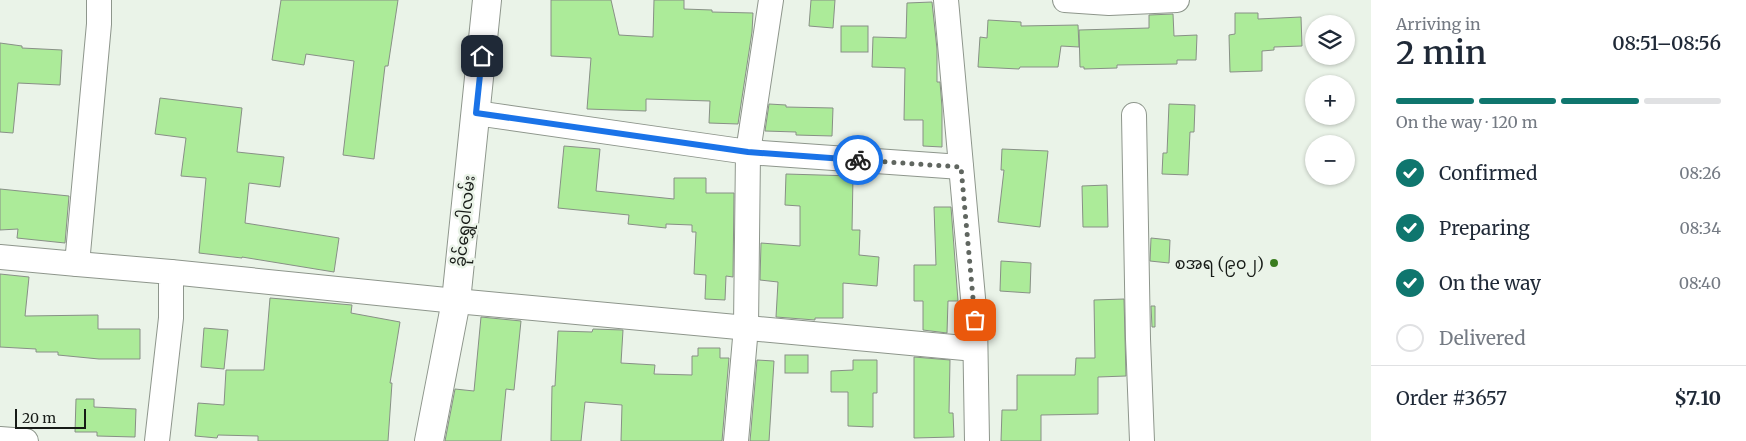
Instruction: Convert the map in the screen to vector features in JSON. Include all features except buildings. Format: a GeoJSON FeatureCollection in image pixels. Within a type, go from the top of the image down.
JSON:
{"type":"FeatureCollection","features":[{"type":"Feature","properties":{"kind":"street"},"geometry":{"type":"LineString","coordinates":[[76,264],[99,24],[99,0]]}},
{"type":"Feature","properties":{"kind":"street","name":"ခိုင်ရွှေဝါလမ်း"},"geometry":{"type":"LineString","coordinates":[[429,441],[456,301],[487,0]]}},
{"type":"Feature","properties":{"kind":"street"},"geometry":{"type":"LineString","coordinates":[[736,441],[746,328],[748,152],[771,0]]}},
{"type":"Feature","properties":{"kind":"street"},"geometry":{"type":"LineString","coordinates":[[946,0],[975,320],[977,441]]}},
{"type":"Feature","properties":{"kind":"street"},"geometry":{"type":"LineString","coordinates":[[1065,0],[1109,3],[1177,0]]}},
{"type":"Feature","properties":{"kind":"street"},"geometry":{"type":"LineString","coordinates":[[476,113],[748,152],[961,167]]}},
{"type":"Feature","properties":{"kind":"street"},"geometry":{"type":"LineString","coordinates":[[1134,115],[1142,441]]}},
{"type":"Feature","properties":{"kind":"street"},"geometry":{"type":"LineString","coordinates":[[0,257],[976,349]]}},
{"type":"Feature","properties":{"kind":"street"},"geometry":{"type":"LineString","coordinates":[[157,441],[171,318],[171,272]]}},
{"type":"Feature","properties":{"kind":"street"},"geometry":{"type":"LineString","coordinates":[[0,439],[26,441]]}},
{"type":"Feature","properties":{"kind":"way so far"},"geometry":{"type":"LineString","coordinates":[[858,160],[961,167],[975,320]]}},
{"type":"Feature","properties":{"kind":"place","name":"စအရ (၉၀၂)"},"geometry":{"type":"Point","coordinates":[1274,263]}},
{"type":"Feature","properties":{"kind":"route"},"geometry":{"type":"LineString","coordinates":[[482,56],[476,113],[748,152],[858,160]]}}]}
